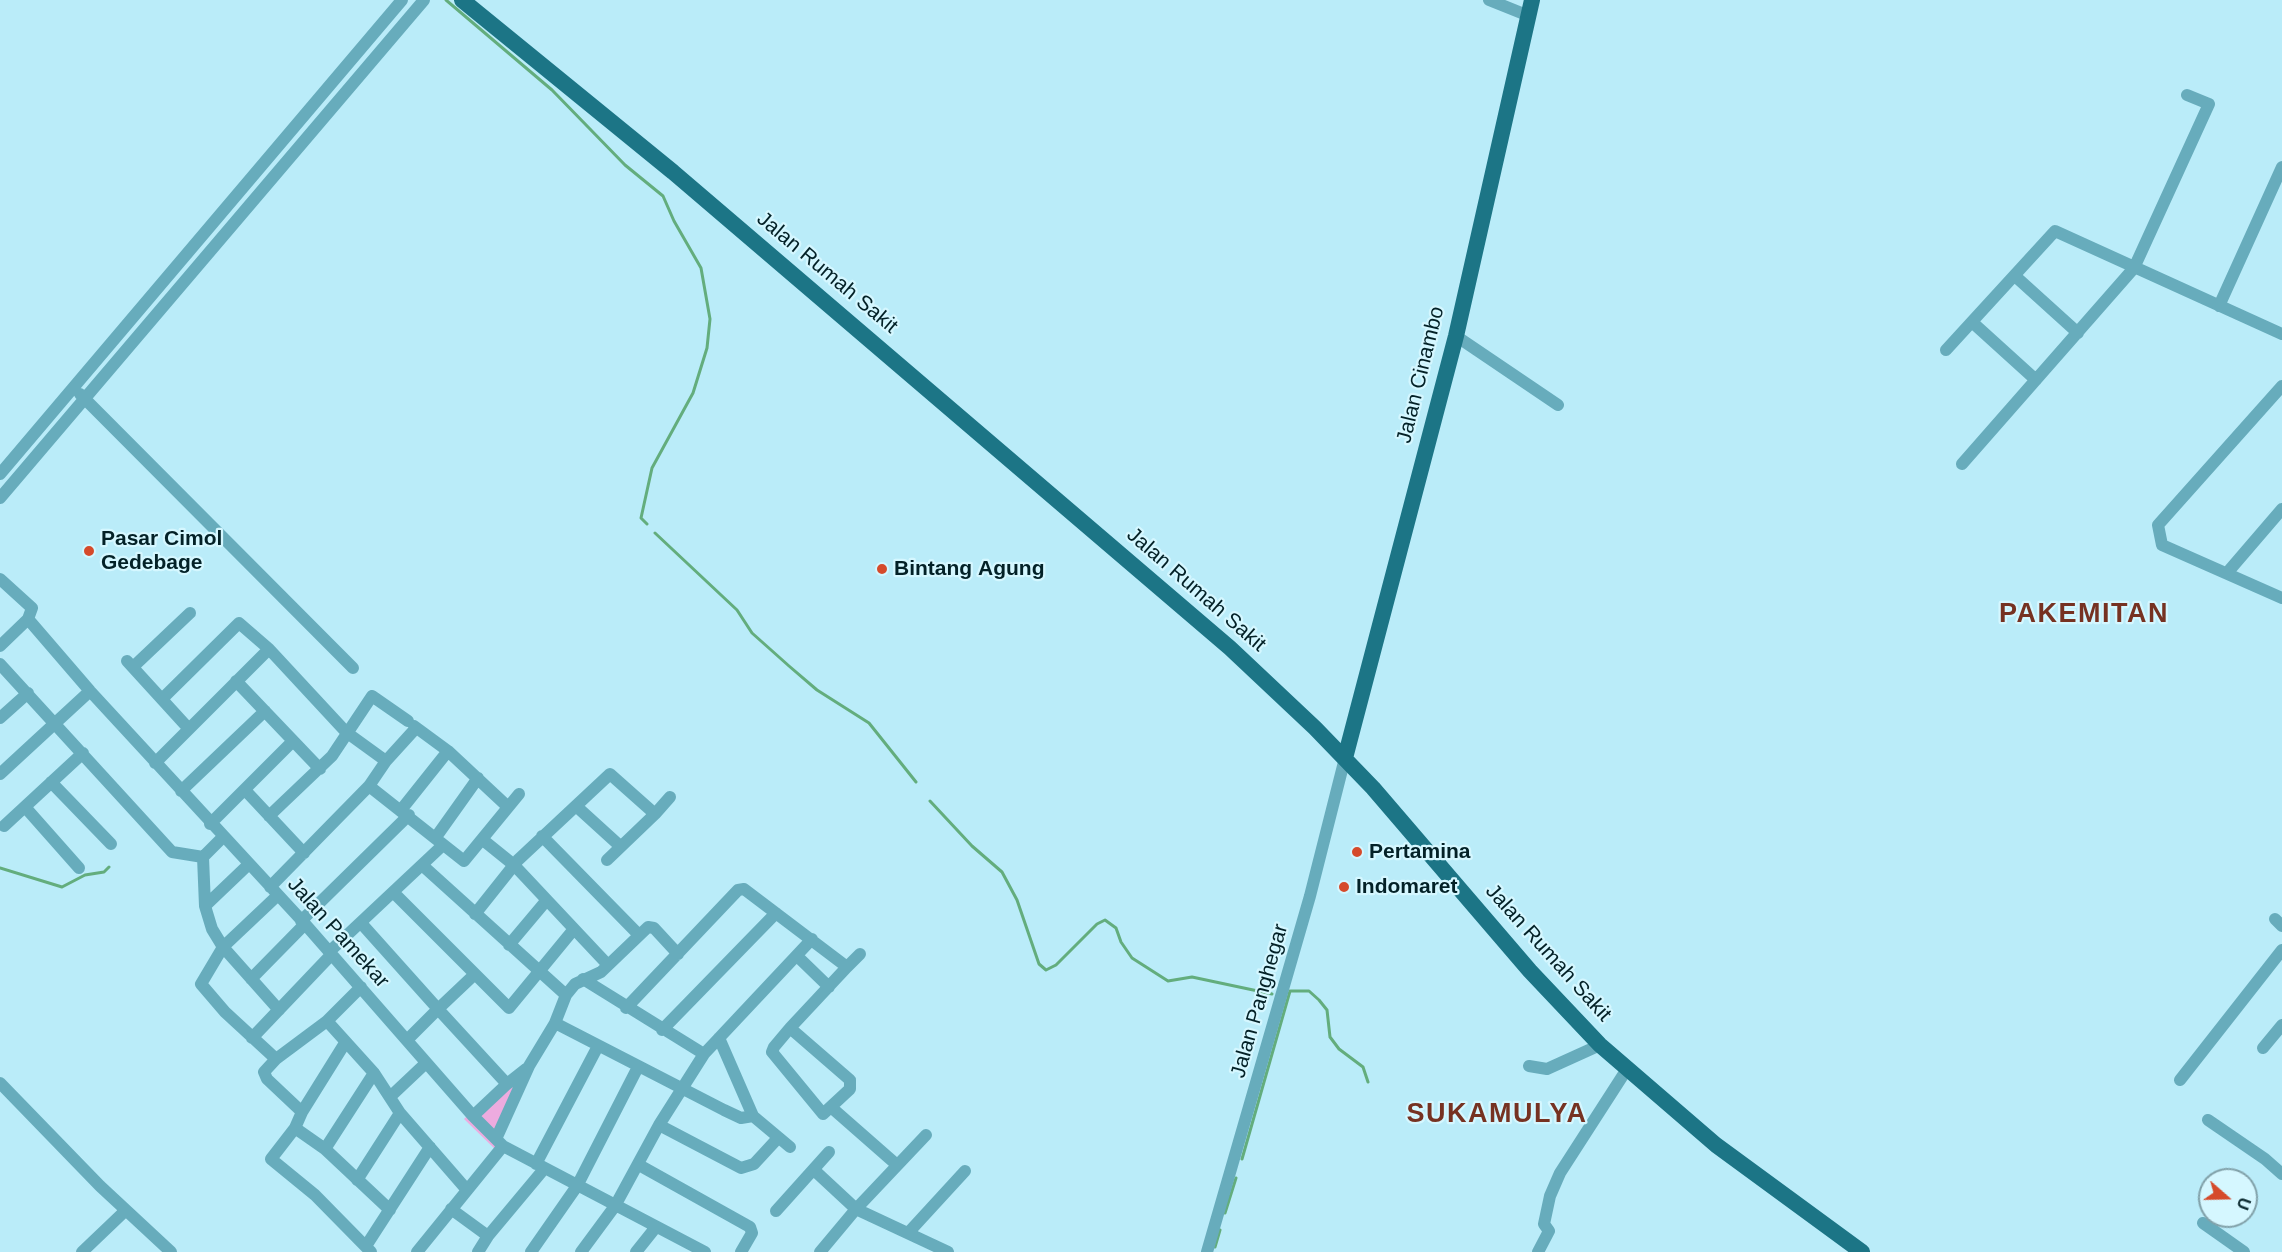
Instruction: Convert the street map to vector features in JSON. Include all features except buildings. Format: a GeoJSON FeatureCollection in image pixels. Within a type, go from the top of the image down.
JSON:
{"type":"FeatureCollection","features":[{"type":"Feature","properties":{"kind":"main road","name":"Jalan Rumah Sakit"},"geometry":{"type":"LineString","coordinates":[[462,0],[673,172],[962,416],[1230,648],[1345,758],[1530,971],[1600,1045],[1627,1070],[1759,1178],[1862,1252]]}},
{"type":"Feature","properties":{"kind":"main road","name":"Jalan Cinambo"},"geometry":{"type":"LineString","coordinates":[[1345,758],[1456,336],[1530,8]]}},
{"type":"Feature","properties":{"kind":"street"},"geometry":{"type":"LineString","coordinates":[[0,474],[402,0]]}},
{"type":"Feature","properties":{"kind":"street"},"geometry":{"type":"LineString","coordinates":[[0,498],[424,0]]}},
{"type":"Feature","properties":{"kind":"street"},"geometry":{"type":"LineString","coordinates":[[1489,0],[1530,8]]}},
{"type":"Feature","properties":{"kind":"street"},"geometry":{"type":"LineString","coordinates":[[1962,464],[2134,268],[2210,104],[2187,95]]}},
{"type":"Feature","properties":{"kind":"street"},"geometry":{"type":"LineString","coordinates":[[2219,306],[2282,167]]}},
{"type":"Feature","properties":{"kind":"street"},"geometry":{"type":"LineString","coordinates":[[1946,350],[2055,231],[2282,334]]}},
{"type":"Feature","properties":{"kind":"street"},"geometry":{"type":"LineString","coordinates":[[2015,276],[2078,333]]}},
{"type":"Feature","properties":{"kind":"street"},"geometry":{"type":"LineString","coordinates":[[1972,322],[2036,380]]}},
{"type":"Feature","properties":{"kind":"street"},"geometry":{"type":"LineString","coordinates":[[1456,336],[1557,405]]}},
{"type":"Feature","properties":{"kind":"street"},"geometry":{"type":"LineString","coordinates":[[2282,386],[2158,525],[2162,545],[2282,597]]}},
{"type":"Feature","properties":{"kind":"street"},"geometry":{"type":"LineString","coordinates":[[73,388],[353,668]]}},
{"type":"Feature","properties":{"kind":"street"},"geometry":{"type":"LineString","coordinates":[[2227,573],[2282,509]]}},
{"type":"Feature","properties":{"kind":"street","name":"Jalan Pamekar"},"geometry":{"type":"LineString","coordinates":[[0,579],[32,608],[28,619],[90,691],[210,824],[303,922],[426,1064],[499,1143],[698,1251]]}},
{"type":"Feature","properties":{"kind":"street"},"geometry":{"type":"LineString","coordinates":[[189,729],[130,664],[190,613]]}},
{"type":"Feature","properties":{"kind":"street"},"geometry":{"type":"LineString","coordinates":[[0,646],[28,619]]}},
{"type":"Feature","properties":{"kind":"street"},"geometry":{"type":"LineString","coordinates":[[162,699],[239,622],[269,649],[346,732],[386,761]]}},
{"type":"Feature","properties":{"kind":"street"},"geometry":{"type":"LineString","coordinates":[[155,763],[269,649]]}},
{"type":"Feature","properties":{"kind":"street"},"geometry":{"type":"LineString","coordinates":[[0,664],[172,852],[203,857]]}},
{"type":"Feature","properties":{"kind":"street"},"geometry":{"type":"LineString","coordinates":[[236,681],[320,769]]}},
{"type":"Feature","properties":{"kind":"street"},"geometry":{"type":"LineString","coordinates":[[0,774],[90,691]]}},
{"type":"Feature","properties":{"kind":"street"},"geometry":{"type":"LineString","coordinates":[[0,718],[28,693]]}},
{"type":"Feature","properties":{"kind":"street"},"geometry":{"type":"LineString","coordinates":[[269,816],[320,769],[374,696],[448,751],[508,807]]}},
{"type":"Feature","properties":{"kind":"street"},"geometry":{"type":"LineString","coordinates":[[182,791],[265,711]]}},
{"type":"Feature","properties":{"kind":"street"},"geometry":{"type":"LineString","coordinates":[[276,1059],[252,1038],[201,984],[223,947],[273,892],[304,853],[369,786],[413,725]]}},
{"type":"Feature","properties":{"kind":"street"},"geometry":{"type":"LineString","coordinates":[[210,824],[293,741]]}},
{"type":"Feature","properties":{"kind":"street"},"geometry":{"type":"LineString","coordinates":[[251,979],[405,813],[448,751]]}},
{"type":"Feature","properties":{"kind":"street"},"geometry":{"type":"LineString","coordinates":[[4,826],[82,753]]}},
{"type":"Feature","properties":{"kind":"street","name":"Jalan Panghegar"},"geometry":{"type":"LineString","coordinates":[[1206,1252],[1310,896],[1345,758]]}},
{"type":"Feature","properties":{"kind":"street"},"geometry":{"type":"LineString","coordinates":[[474,914],[514,865],[542,836],[610,774],[655,814]]}},
{"type":"Feature","properties":{"kind":"street"},"geometry":{"type":"LineString","coordinates":[[252,1038],[330,953],[422,865],[478,778]]}},
{"type":"Feature","properties":{"kind":"street"},"geometry":{"type":"LineString","coordinates":[[51,782],[111,844]]}},
{"type":"Feature","properties":{"kind":"street"},"geometry":{"type":"LineString","coordinates":[[369,786],[464,861],[519,794]]}},
{"type":"Feature","properties":{"kind":"street"},"geometry":{"type":"LineString","coordinates":[[245,790],[304,853]]}},
{"type":"Feature","properties":{"kind":"street"},"geometry":{"type":"LineString","coordinates":[[607,860],[670,797]]}},
{"type":"Feature","properties":{"kind":"street"},"geometry":{"type":"LineString","coordinates":[[576,806],[620,846]]}},
{"type":"Feature","properties":{"kind":"street"},"geometry":{"type":"LineString","coordinates":[[24,807],[79,868]]}},
{"type":"Feature","properties":{"kind":"street"},"geometry":{"type":"LineString","coordinates":[[542,836],[639,935]]}},
{"type":"Feature","properties":{"kind":"street"},"geometry":{"type":"LineString","coordinates":[[223,837],[203,857],[205,906],[212,929],[223,947],[279,1010]]}},
{"type":"Feature","properties":{"kind":"street"},"geometry":{"type":"LineString","coordinates":[[483,840],[514,865],[608,965]]}},
{"type":"Feature","properties":{"kind":"street"},"geometry":{"type":"LineString","coordinates":[[205,906],[248,865]]}},
{"type":"Feature","properties":{"kind":"street"},"geometry":{"type":"LineString","coordinates":[[422,865],[566,995]]}},
{"type":"Feature","properties":{"kind":"street"},"geometry":{"type":"LineString","coordinates":[[626,1008],[738,890],[744,889],[847,967]]}},
{"type":"Feature","properties":{"kind":"street"},"geometry":{"type":"LineString","coordinates":[[393,892],[509,1008],[574,929]]}},
{"type":"Feature","properties":{"kind":"street"},"geometry":{"type":"LineString","coordinates":[[509,945],[546,901]]}},
{"type":"Feature","properties":{"kind":"street"},"geometry":{"type":"LineString","coordinates":[[662,1030],[776,913]]}},
{"type":"Feature","properties":{"kind":"street"},"geometry":{"type":"LineString","coordinates":[[361,923],[507,1084]]}},
{"type":"Feature","properties":{"kind":"street"},"geometry":{"type":"LineString","coordinates":[[417,1252],[467,1190],[499,1143],[530,1066],[555,1023],[566,995],[582,979],[592,977],[608,965],[651,926],[678,954]]}},
{"type":"Feature","properties":{"kind":"street"},"geometry":{"type":"LineString","coordinates":[[581,1252],[615,1206],[659,1125],[704,1054],[813,939]]}},
{"type":"Feature","properties":{"kind":"street"},"geometry":{"type":"LineString","coordinates":[[2181,1080],[2282,950]]}},
{"type":"Feature","properties":{"kind":"street"},"geometry":{"type":"LineString","coordinates":[[790,1029],[850,1080],[850,1089],[823,1114],[818,1112],[774,1057],[774,1047],[790,1029],[847,967],[860,954]]}},
{"type":"Feature","properties":{"kind":"street"},"geometry":{"type":"LineString","coordinates":[[797,956],[829,987]]}},
{"type":"Feature","properties":{"kind":"street"},"geometry":{"type":"LineString","coordinates":[[407,1040],[475,974]]}},
{"type":"Feature","properties":{"kind":"street"},"geometry":{"type":"LineString","coordinates":[[582,979],[704,1054]]}},
{"type":"Feature","properties":{"kind":"street"},"geometry":{"type":"LineString","coordinates":[[302,1112],[264,1075],[276,1059],[327,1021],[361,987]]}},
{"type":"Feature","properties":{"kind":"street"},"geometry":{"type":"LineString","coordinates":[[327,1021],[375,1073],[400,1113],[467,1190]]}},
{"type":"Feature","properties":{"kind":"street"},"geometry":{"type":"LineString","coordinates":[[555,1023],[741,1118],[753,1116]]}},
{"type":"Feature","properties":{"kind":"street"},"geometry":{"type":"LineString","coordinates":[[2263,1048],[2282,1025]]}},
{"type":"Feature","properties":{"kind":"street"},"geometry":{"type":"LineString","coordinates":[[719,1038],[753,1116],[790,1147]]}},
{"type":"Feature","properties":{"kind":"street"},"geometry":{"type":"LineString","coordinates":[[345,1043],[302,1112],[295,1128],[272,1157],[272,1161],[315,1195],[368,1249],[430,1147]]}},
{"type":"Feature","properties":{"kind":"street"},"geometry":{"type":"LineString","coordinates":[[1529,1066],[1547,1069],[1600,1045]]}},
{"type":"Feature","properties":{"kind":"street"},"geometry":{"type":"LineString","coordinates":[[478,1252],[540,1166],[598,1046]]}},
{"type":"Feature","properties":{"kind":"street"},"geometry":{"type":"LineString","coordinates":[[391,1096],[426,1064]]}},
{"type":"Feature","properties":{"kind":"street"},"geometry":{"type":"LineString","coordinates":[[473,1116],[530,1066]]}},
{"type":"Feature","properties":{"kind":"street"},"geometry":{"type":"LineString","coordinates":[[531,1252],[577,1186],[638,1067]]}},
{"type":"Feature","properties":{"kind":"street"},"geometry":{"type":"LineString","coordinates":[[1538,1252],[1549,1231],[1544,1224],[1550,1196],[1560,1173],[1627,1070]]}},
{"type":"Feature","properties":{"kind":"street"},"geometry":{"type":"LineString","coordinates":[[325,1149],[375,1073]]}},
{"type":"Feature","properties":{"kind":"street"},"geometry":{"type":"LineString","coordinates":[[0,1083],[125,1210],[171,1252]]}},
{"type":"Feature","properties":{"kind":"street"},"geometry":{"type":"LineString","coordinates":[[832,1108],[897,1166]]}},
{"type":"Feature","properties":{"kind":"street"},"geometry":{"type":"LineString","coordinates":[[357,1180],[400,1113]]}},
{"type":"Feature","properties":{"kind":"street"},"geometry":{"type":"LineString","coordinates":[[2208,1120],[2265,1159],[2282,1174]]}},
{"type":"Feature","properties":{"kind":"street"},"geometry":{"type":"LineString","coordinates":[[659,1125],[741,1168],[754,1164],[778,1138]]}},
{"type":"Feature","properties":{"kind":"street"},"geometry":{"type":"LineString","coordinates":[[295,1128],[325,1149],[390,1210]]}},
{"type":"Feature","properties":{"kind":"street"},"geometry":{"type":"LineString","coordinates":[[820,1252],[856,1209],[926,1136]]}},
{"type":"Feature","properties":{"kind":"street"},"geometry":{"type":"LineString","coordinates":[[776,1211],[829,1152]]}},
{"type":"Feature","properties":{"kind":"street"},"geometry":{"type":"LineString","coordinates":[[639,1165],[750,1227],[752,1233],[741,1252]]}},
{"type":"Feature","properties":{"kind":"street"},"geometry":{"type":"LineString","coordinates":[[814,1170],[856,1209],[909,1232],[942,1251]]}},
{"type":"Feature","properties":{"kind":"street"},"geometry":{"type":"LineString","coordinates":[[909,1232],[965,1172]]}},
{"type":"Feature","properties":{"kind":"street"},"geometry":{"type":"LineString","coordinates":[[451,1209],[488,1236]]}},
{"type":"Feature","properties":{"kind":"street"},"geometry":{"type":"LineString","coordinates":[[82,1252],[125,1210]]}},
{"type":"Feature","properties":{"kind":"street"},"geometry":{"type":"LineString","coordinates":[[636,1252],[656,1227]]}},
{"type":"Feature","properties":{"kind":"street"},"geometry":{"type":"LineString","coordinates":[[2210,1228],[2244,1252]]}},
{"type":"Feature","properties":{"kind":"shaded area"},"geometry":{"type":"Polygon","coordinates":[[[526,1062],[496,1150],[464,1119],[526,1062]]]}},
{"type":"Feature","properties":{"kind":"waterway"},"geometry":{"type":"LineString","coordinates":[[446,0],[552,90],[625,165],[663,196],[674,221],[701,268],[710,319],[707,348],[693,393],[652,468],[641,518],[647,524]]}},
{"type":"Feature","properties":{"kind":"waterway"},"geometry":{"type":"LineString","coordinates":[[655,533],[737,610],[752,633],[789,666],[817,690],[869,723],[916,782]]}},
{"type":"Feature","properties":{"kind":"waterway"},"geometry":{"type":"LineString","coordinates":[[930,801],[972,846],[1002,872],[1017,900],[1039,964],[1046,970],[1056,965],[1097,924],[1105,920],[1116,928],[1121,942],[1132,958],[1168,981],[1192,977],[1272,994]]}},
{"type":"Feature","properties":{"kind":"waterway"},"geometry":{"type":"LineString","coordinates":[[0,868],[62,887],[85,875],[104,872],[109,867]]}},
{"type":"Feature","properties":{"kind":"waterway"},"geometry":{"type":"LineString","coordinates":[[1242,1159],[1290,991]]}},
{"type":"Feature","properties":{"kind":"waterway"},"geometry":{"type":"LineString","coordinates":[[1291,991],[1309,991],[1319,1000],[1327,1010],[1330,1037],[1339,1049],[1363,1067],[1368,1082]]}},
{"type":"Feature","properties":{"kind":"waterway"},"geometry":{"type":"LineString","coordinates":[[1225,1213],[1236,1178]]}},
{"type":"Feature","properties":{"kind":"waterway"},"geometry":{"type":"LineString","coordinates":[[1215,1247],[1220,1230]]}},
{"type":"Feature","properties":{"kind":"place","name":"Pasar Cimol Gedebage"},"geometry":{"type":"Point","coordinates":[89,551]}},
{"type":"Feature","properties":{"kind":"place","name":"Bintang Agung"},"geometry":{"type":"Point","coordinates":[882,569]}},
{"type":"Feature","properties":{"kind":"place","name":"Pertamina"},"geometry":{"type":"Point","coordinates":[1357,852]}},
{"type":"Feature","properties":{"kind":"place","name":"Indomaret"},"geometry":{"type":"Point","coordinates":[1344,887]}},
{"type":"Feature","properties":{"kind":"district","name":"PAKEMITAN"},"geometry":{"type":"Point","coordinates":[2084,615]}},
{"type":"Feature","properties":{"kind":"district","name":"SUKAMULYA"},"geometry":{"type":"Point","coordinates":[1497,1115]}}]}
